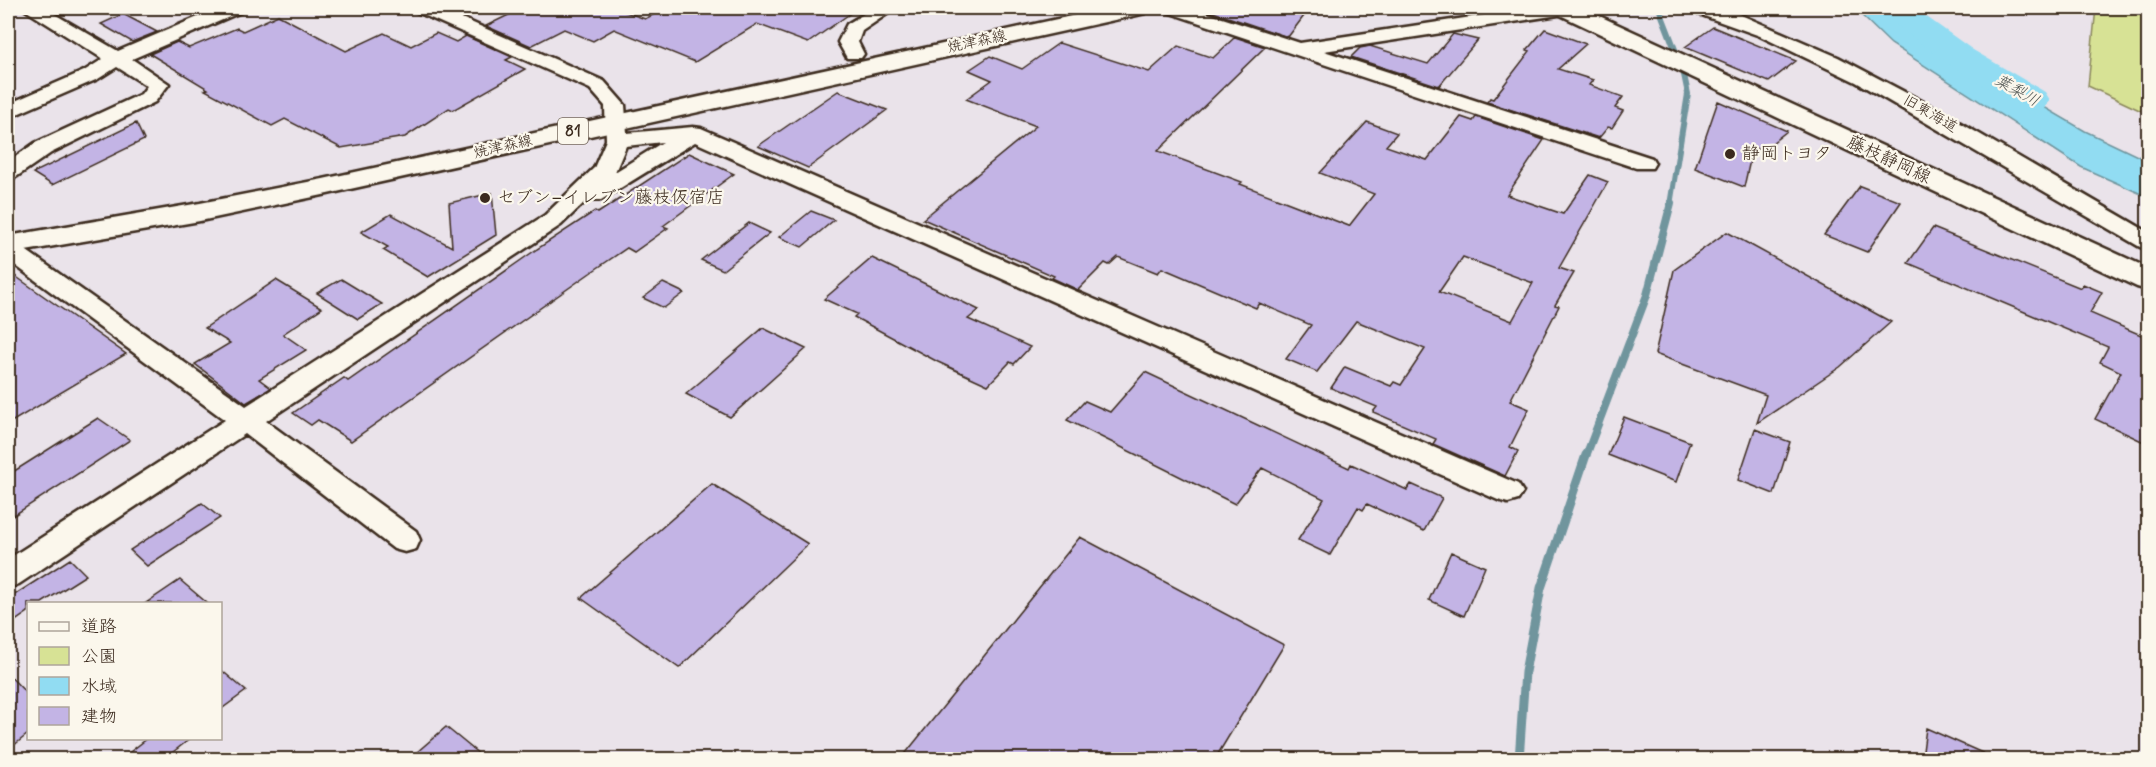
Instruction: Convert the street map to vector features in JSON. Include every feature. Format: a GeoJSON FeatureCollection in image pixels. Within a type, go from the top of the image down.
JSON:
{"type":"FeatureCollection","features":[{"type":"Feature","properties":{"kind":"main road","name":"焼津森線"},"geometry":{"type":"LineString","coordinates":[[8,224],[616,122],[854,54],[1063,8]]}},
{"type":"Feature","properties":{"kind":"main road","name":"焼津森線"},"geometry":{"type":"LineString","coordinates":[[8,247],[212,210],[1137,8]]}},
{"type":"Feature","properties":{"kind":"main road","name":"藤枝静岡線"},"geometry":{"type":"LineString","coordinates":[[1565,8],[2148,280]]}},
{"type":"Feature","properties":{"kind":"street"},"geometry":{"type":"LineString","coordinates":[[8,172],[43,148],[148,98],[156,91],[159,84],[31,8]]}},
{"type":"Feature","properties":{"kind":"street"},"geometry":{"type":"LineString","coordinates":[[8,112],[91,75],[118,58],[234,8]]}},
{"type":"Feature","properties":{"kind":"street"},"geometry":{"type":"LineString","coordinates":[[424,8],[597,85],[616,122],[604,171],[553,220]]}},
{"type":"Feature","properties":{"kind":"street"},"geometry":{"type":"LineString","coordinates":[[854,54],[848,42],[854,28],[887,8]]}},
{"type":"Feature","properties":{"kind":"street"},"geometry":{"type":"LineString","coordinates":[[1174,8],[1295,50],[1644,163]]}},
{"type":"Feature","properties":{"kind":"street"},"geometry":{"type":"LineString","coordinates":[[1295,50],[1565,8]]}},
{"type":"Feature","properties":{"kind":"street","name":"旧東海道"},"geometry":{"type":"LineString","coordinates":[[1700,8],[1736,18],[1804,47],[1887,89],[2148,242]]}},
{"type":"Feature","properties":{"kind":"street"},"geometry":{"type":"LineString","coordinates":[[8,575],[553,220],[693,134],[697,116],[692,104]]}},
{"type":"Feature","properties":{"kind":"street"},"geometry":{"type":"LineString","coordinates":[[616,122],[693,134],[1508,492]]}},
{"type":"Feature","properties":{"kind":"street"},"geometry":{"type":"LineString","coordinates":[[8,247],[247,421],[405,540]]}},
{"type":"Feature","properties":{"kind":"green space"},"geometry":{"type":"Polygon","coordinates":[[[2096,8],[2148,8],[2148,114],[2088,86],[2096,8]]]}},
{"type":"Feature","properties":{"kind":"water"},"geometry":{"type":"Polygon","coordinates":[[[1854,8],[1882,8],[1895,20],[2085,131],[2148,161],[2148,197],[2081,167],[1891,44],[1854,8]]]}},
{"type":"Feature","properties":{"kind":"building"},"geometry":{"type":"Polygon","coordinates":[[[523,8],[615,8],[645,19],[666,8],[858,8],[808,43],[757,24],[695,62],[614,29],[593,41],[564,29],[531,46],[486,26],[523,8]]]}},
{"type":"Feature","properties":{"kind":"building"},"geometry":{"type":"Polygon","coordinates":[[[1201,8],[1310,8],[1288,37],[1201,8]]]}},
{"type":"Feature","properties":{"kind":"building"},"geometry":{"type":"Polygon","coordinates":[[[123,14],[157,32],[132,42],[101,24],[123,14]]]}},
{"type":"Feature","properties":{"kind":"building"},"geometry":{"type":"Polygon","coordinates":[[[278,15],[346,51],[384,33],[411,46],[436,33],[456,42],[466,36],[512,57],[506,60],[525,69],[453,110],[449,108],[405,137],[341,148],[285,119],[272,126],[205,90],[208,89],[150,54],[177,42],[189,48],[237,28],[243,31],[278,15]]]}},
{"type":"Feature","properties":{"kind":"building"},"geometry":{"type":"Polygon","coordinates":[[[1713,27],[1796,61],[1769,82],[1685,47],[1713,27]]]}},
{"type":"Feature","properties":{"kind":"building"},"geometry":{"type":"Polygon","coordinates":[[[1545,29],[1586,44],[1558,69],[1593,80],[1589,85],[1623,97],[1615,108],[1623,111],[1612,128],[1608,127],[1599,138],[1487,102],[1490,98],[1493,99],[1530,51],[1527,50],[1545,29]]]}},
{"type":"Feature","properties":{"kind":"building"},"geometry":{"type":"Polygon","coordinates":[[[1453,34],[1478,40],[1439,86],[1351,57],[1360,48],[1370,46],[1428,64],[1453,34]]]}},
{"type":"Feature","properties":{"kind":"building"},"geometry":{"type":"Polygon","coordinates":[[[1235,37],[1265,47],[1158,151],[1242,182],[1240,184],[1349,226],[1374,194],[1320,173],[1367,122],[1397,133],[1386,146],[1427,160],[1461,117],[1473,121],[1476,117],[1544,140],[1507,195],[1563,214],[1590,175],[1608,182],[1559,268],[1574,273],[1555,305],[1559,306],[1510,401],[1529,409],[1510,447],[1518,451],[1505,476],[1433,444],[1436,439],[1373,412],[1377,407],[1331,388],[1345,367],[1391,386],[1394,382],[1401,385],[1425,349],[1356,321],[1317,372],[1286,359],[1311,325],[1259,303],[1256,308],[1162,268],[1158,273],[1118,257],[1109,265],[1105,263],[1078,290],[1052,278],[1054,276],[923,219],[1036,126],[966,99],[992,80],[969,70],[990,56],[1022,69],[1059,43],[1149,72],[1178,46],[1213,58],[1235,37]],[[1463,257],[1439,292],[1512,321],[1533,283],[1463,257]]]}},
{"type":"Feature","properties":{"kind":"building"},"geometry":{"type":"Polygon","coordinates":[[[838,91],[887,110],[808,168],[758,146],[838,91]]]}},
{"type":"Feature","properties":{"kind":"building"},"geometry":{"type":"Polygon","coordinates":[[[1718,101],[1787,131],[1762,151],[1753,147],[1744,187],[1695,168],[1718,101]]]}},
{"type":"Feature","properties":{"kind":"building"},"geometry":{"type":"Polygon","coordinates":[[[136,123],[144,140],[52,185],[33,173],[136,123]]]}},
{"type":"Feature","properties":{"kind":"building"},"geometry":{"type":"Polygon","coordinates":[[[689,153],[734,174],[663,226],[668,228],[634,252],[627,248],[351,441],[318,420],[311,425],[293,413],[344,378],[348,381],[537,249],[595,211],[598,213],[689,153]]]}},
{"type":"Feature","properties":{"kind":"building"},"geometry":{"type":"Polygon","coordinates":[[[1860,186],[1901,202],[1867,252],[1824,235],[1860,186]]]}},
{"type":"Feature","properties":{"kind":"building"},"geometry":{"type":"Polygon","coordinates":[[[492,193],[496,235],[428,277],[383,250],[388,247],[361,232],[391,214],[452,247],[449,203],[492,193]]]}},
{"type":"Feature","properties":{"kind":"building"},"geometry":{"type":"Polygon","coordinates":[[[811,211],[834,220],[802,247],[779,237],[811,211]]]}},
{"type":"Feature","properties":{"kind":"building"},"geometry":{"type":"Polygon","coordinates":[[[749,223],[770,233],[723,270],[701,260],[749,223]]]}},
{"type":"Feature","properties":{"kind":"building"},"geometry":{"type":"Polygon","coordinates":[[[1933,228],[2081,288],[2083,284],[2102,292],[2090,313],[2148,338],[2148,444],[2095,419],[2121,372],[2100,362],[2108,347],[1908,263],[1933,228]]]}},
{"type":"Feature","properties":{"kind":"building"},"geometry":{"type":"Polygon","coordinates":[[[1727,232],[1891,322],[1840,367],[1757,423],[1766,395],[1655,354],[1674,270],[1727,232]]]}},
{"type":"Feature","properties":{"kind":"building"},"geometry":{"type":"Polygon","coordinates":[[[872,258],[979,310],[968,319],[1030,347],[1014,364],[1010,362],[988,385],[938,362],[854,317],[857,314],[824,299],[872,258]]]}},
{"type":"Feature","properties":{"kind":"building"},"geometry":{"type":"Polygon","coordinates":[[[8,271],[126,354],[8,424],[8,271]]]}},
{"type":"Feature","properties":{"kind":"building"},"geometry":{"type":"Polygon","coordinates":[[[341,279],[382,304],[358,319],[317,293],[341,279]]]}},
{"type":"Feature","properties":{"kind":"building"},"geometry":{"type":"Polygon","coordinates":[[[276,280],[322,308],[283,334],[306,350],[259,379],[271,388],[246,403],[195,364],[230,343],[205,328],[276,280]]]}},
{"type":"Feature","properties":{"kind":"building"},"geometry":{"type":"Polygon","coordinates":[[[663,283],[684,293],[664,308],[643,298],[663,283]]]}},
{"type":"Feature","properties":{"kind":"building"},"geometry":{"type":"Polygon","coordinates":[[[763,328],[806,349],[730,417],[686,394],[763,328]]]}},
{"type":"Feature","properties":{"kind":"building"},"geometry":{"type":"Polygon","coordinates":[[[1145,372],[1349,468],[1351,464],[1407,490],[1411,484],[1442,498],[1424,531],[1367,504],[1363,510],[1358,507],[1330,555],[1298,540],[1324,499],[1262,468],[1235,504],[1067,420],[1085,401],[1110,412],[1145,372]]]}},
{"type":"Feature","properties":{"kind":"building"},"geometry":{"type":"Polygon","coordinates":[[[1624,417],[1690,442],[1676,482],[1608,455],[1624,417]]]}},
{"type":"Feature","properties":{"kind":"building"},"geometry":{"type":"Polygon","coordinates":[[[98,418],[130,440],[8,519],[8,475],[98,418]]]}},
{"type":"Feature","properties":{"kind":"building"},"geometry":{"type":"Polygon","coordinates":[[[1755,429],[1790,442],[1774,494],[1738,480],[1755,429]]]}},
{"type":"Feature","properties":{"kind":"building"},"geometry":{"type":"Polygon","coordinates":[[[712,484],[808,544],[679,668],[581,598],[712,484]]]}},
{"type":"Feature","properties":{"kind":"building"},"geometry":{"type":"Polygon","coordinates":[[[202,503],[220,518],[147,566],[130,550],[202,503]]]}},
{"type":"Feature","properties":{"kind":"building"},"geometry":{"type":"Polygon","coordinates":[[[1080,537],[1284,645],[1215,759],[901,759],[1080,537]]]}},
{"type":"Feature","properties":{"kind":"building"},"geometry":{"type":"Polygon","coordinates":[[[1451,552],[1485,567],[1464,616],[1429,600],[1451,552]]]}},
{"type":"Feature","properties":{"kind":"building"},"geometry":{"type":"Polygon","coordinates":[[[70,559],[86,575],[44,602],[27,602],[27,613],[8,626],[8,599],[70,559]]]}},
{"type":"Feature","properties":{"kind":"building"},"geometry":{"type":"Polygon","coordinates":[[[180,580],[206,602],[147,602],[180,580]]]}},
{"type":"Feature","properties":{"kind":"building"},"geometry":{"type":"Polygon","coordinates":[[[222,671],[246,691],[222,709],[222,671]]]}},
{"type":"Feature","properties":{"kind":"building"},"geometry":{"type":"Polygon","coordinates":[[[8,674],[27,694],[27,735],[8,750],[8,674]]]}},
{"type":"Feature","properties":{"kind":"building"},"geometry":{"type":"Polygon","coordinates":[[[446,727],[485,759],[409,759],[446,727]]]}},
{"type":"Feature","properties":{"kind":"building"},"geometry":{"type":"Polygon","coordinates":[[[1926,728],[1996,759],[1922,759],[1926,728]]]}},
{"type":"Feature","properties":{"kind":"building"},"geometry":{"type":"Polygon","coordinates":[[[145,740],[188,740],[164,759],[121,759],[145,740]]]}},
{"type":"Feature","properties":{"kind":"waterway"},"geometry":{"type":"LineString","coordinates":[[1659,8],[1683,70],[1688,94],[1670,205]]}},
{"type":"Feature","properties":{"kind":"waterway","name":"葉梨川"},"geometry":{"type":"LineString","coordinates":[[1894,8],[1961,57],[2032,100]]}},
{"type":"Feature","properties":{"kind":"waterway"},"geometry":{"type":"LineString","coordinates":[[1586,456],[1647,295],[1671,203]]}},
{"type":"Feature","properties":{"kind":"waterway"},"geometry":{"type":"LineString","coordinates":[[1519,760],[1525,672],[1541,588],[1586,455]]}},
{"type":"Feature","properties":{"kind":"place","name":"静岡トヨタ"},"geometry":{"type":"Point","coordinates":[1730,154]}},
{"type":"Feature","properties":{"kind":"place","name":"セブン−イレブン藤枝仮宿店"},"geometry":{"type":"Point","coordinates":[485,198]}}]}
